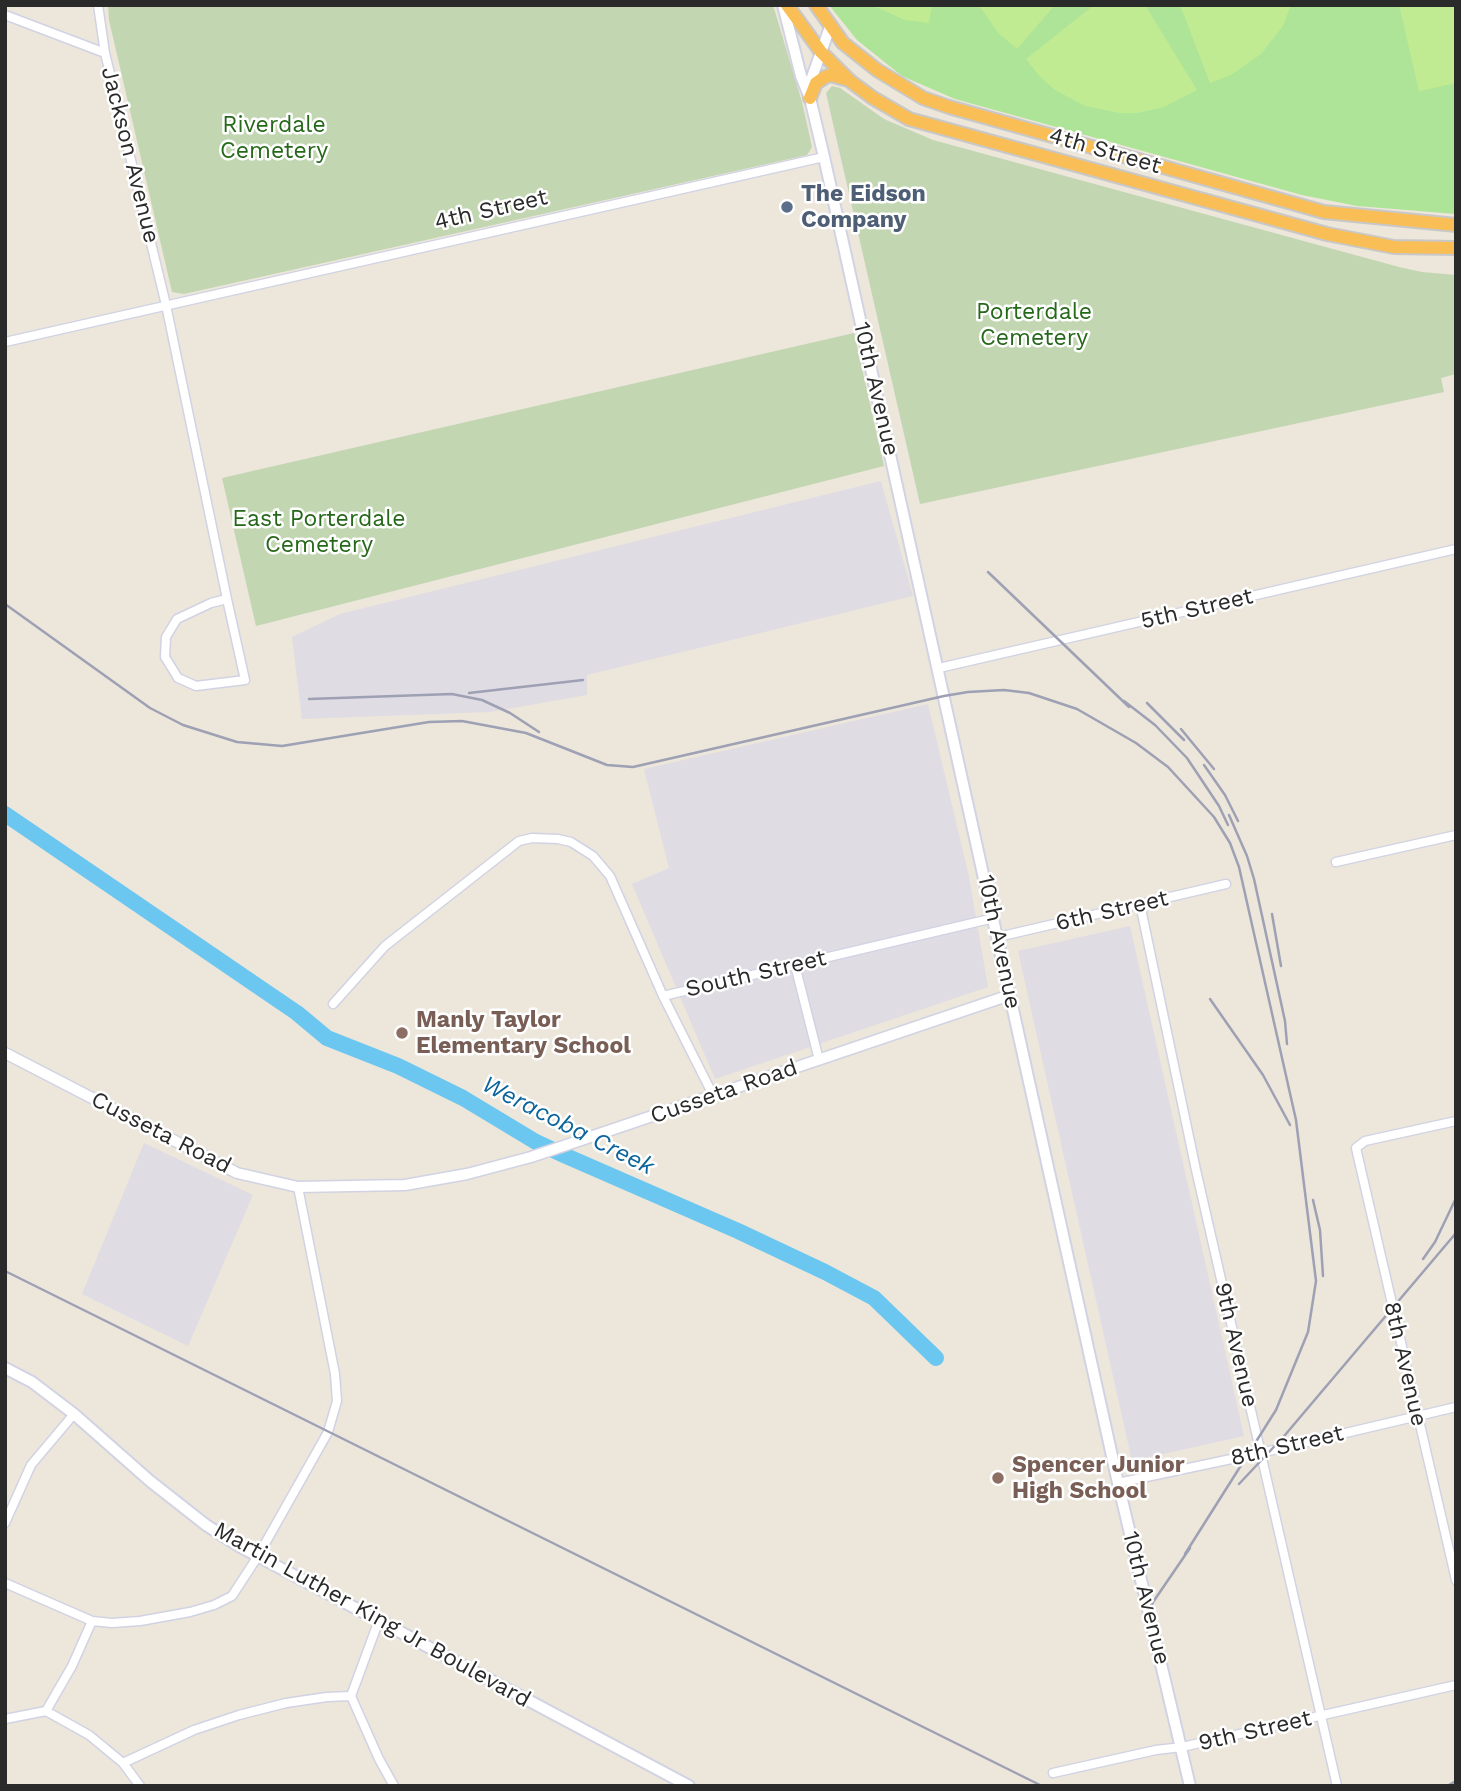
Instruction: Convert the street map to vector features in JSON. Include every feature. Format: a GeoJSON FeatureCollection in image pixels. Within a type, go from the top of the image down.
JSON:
{"type":"FeatureCollection","features":[{"type":"Feature","properties":{"kind":"highway","name":"4th Street"},"geometry":{"type":"LineString","coordinates":[[785,5],[821,52],[850,81],[909,119],[1327,234],[1394,247],[1456,248]]}},
{"type":"Feature","properties":{"kind":"highway","name":"4th Street"},"geometry":{"type":"LineString","coordinates":[[816,5],[843,43],[877,70],[923,98],[949,107],[1324,212],[1456,226]]}},
{"type":"Feature","properties":{"kind":"highway"},"geometry":{"type":"LineString","coordinates":[[810,98],[816,83],[825,77],[831,75],[850,81]]}},
{"type":"Feature","properties":{"kind":"main road","name":"10th Avenue"},"geometry":{"type":"LineString","coordinates":[[785,5],[801,76],[810,98],[824,156],[1118,1483],[1190,1786]]}},
{"type":"Feature","properties":{"kind":"main road","name":"10th Avenue"},"geometry":{"type":"LineString","coordinates":[[810,98],[810,83],[830,27]]}},
{"type":"Feature","properties":{"kind":"main road","name":"Martin Luther King Jr Boulevard"},"geometry":{"type":"LineString","coordinates":[[5,1368],[32,1382],[74,1414],[150,1481],[206,1525],[258,1556],[689,1786]]}},
{"type":"Feature","properties":{"kind":"street","name":"Jackson Avenue"},"geometry":{"type":"LineString","coordinates":[[98,5],[105,53],[166,304],[245,680],[196,686],[178,678],[165,657],[166,637],[177,619],[211,603],[227,599]]}},
{"type":"Feature","properties":{"kind":"street"},"geometry":{"type":"LineString","coordinates":[[5,15],[105,53]]}},
{"type":"Feature","properties":{"kind":"street","name":"4th Street"},"geometry":{"type":"LineString","coordinates":[[5,342],[824,156]]}},
{"type":"Feature","properties":{"kind":"street","name":"5th Street"},"geometry":{"type":"LineString","coordinates":[[939,668],[1456,549]]}},
{"type":"Feature","properties":{"kind":"street"},"geometry":{"type":"LineString","coordinates":[[1336,862],[1456,835]]}},
{"type":"Feature","properties":{"kind":"street","name":"South Street"},"geometry":{"type":"LineString","coordinates":[[333,1004],[385,946],[451,894],[519,841],[545,837],[571,842],[602,865],[610,876],[663,996],[994,918]]}},
{"type":"Feature","properties":{"kind":"street","name":"6th Street"},"geometry":{"type":"LineString","coordinates":[[998,937],[1226,884]]}},
{"type":"Feature","properties":{"kind":"street","name":"9th Avenue"},"geometry":{"type":"LineString","coordinates":[[1140,904],[1199,1183],[1337,1786]]}},
{"type":"Feature","properties":{"kind":"street"},"geometry":{"type":"LineString","coordinates":[[796,965],[819,1060]]}},
{"type":"Feature","properties":{"kind":"street","name":"Cusseta Road"},"geometry":{"type":"LineString","coordinates":[[5,1054],[237,1173],[298,1187],[405,1185],[467,1174],[531,1157],[1010,995]]}},
{"type":"Feature","properties":{"kind":"street"},"geometry":{"type":"LineString","coordinates":[[663,996],[713,1095]]}},
{"type":"Feature","properties":{"kind":"street","name":"8th Avenue"},"geometry":{"type":"LineString","coordinates":[[1456,1121],[1365,1141],[1356,1148],[1456,1580]]}},
{"type":"Feature","properties":{"kind":"street"},"geometry":{"type":"LineString","coordinates":[[5,1583],[92,1621],[140,1621],[214,1605],[232,1596],[258,1556],[330,1427],[337,1401],[335,1374],[298,1187]]}},
{"type":"Feature","properties":{"kind":"street","name":"8th Street"},"geometry":{"type":"LineString","coordinates":[[1118,1483],[1261,1453],[1456,1407]]}},
{"type":"Feature","properties":{"kind":"street"},"geometry":{"type":"LineString","coordinates":[[5,1523],[31,1465],[74,1414]]}},
{"type":"Feature","properties":{"kind":"street"},"geometry":{"type":"LineString","coordinates":[[379,1620],[351,1696],[394,1786]]}},
{"type":"Feature","properties":{"kind":"street"},"geometry":{"type":"LineString","coordinates":[[46,1711],[72,1666],[92,1621]]}},
{"type":"Feature","properties":{"kind":"street","name":"9th Street"},"geometry":{"type":"LineString","coordinates":[[1053,1773],[1156,1750],[1182,1747],[1456,1685]]}},
{"type":"Feature","properties":{"kind":"street"},"geometry":{"type":"LineString","coordinates":[[123,1763],[194,1730],[239,1715],[286,1703],[351,1696]]}},
{"type":"Feature","properties":{"kind":"street"},"geometry":{"type":"LineString","coordinates":[[5,1719],[46,1711],[89,1734],[123,1763],[140,1786]]}},
{"type":"Feature","properties":{"kind":"shaded area"},"geometry":{"type":"Polygon","coordinates":[[[881,481],[913,596],[587,675],[587,695],[490,712],[302,719],[292,637],[340,614],[881,481]]]}},
{"type":"Feature","properties":{"kind":"shaded area"},"geometry":{"type":"Polygon","coordinates":[[[928,704],[969,877],[988,987],[715,1079],[632,884],[669,868],[644,769],[928,704]]]}},
{"type":"Feature","properties":{"kind":"shaded area"},"geometry":{"type":"Polygon","coordinates":[[[1130,926],[1244,1436],[1132,1461],[1018,951],[1130,926]]]}},
{"type":"Feature","properties":{"kind":"shaded area"},"geometry":{"type":"Polygon","coordinates":[[[144,1143],[253,1195],[188,1346],[82,1294],[144,1143]]]}},
{"type":"Feature","properties":{"kind":"green space","name":"Riverdale Cemetery"},"geometry":{"type":"Polygon","coordinates":[[[108,5],[773,5],[802,102],[812,147],[807,155],[184,294],[172,292],[109,20],[108,5]]]}},
{"type":"Feature","properties":{"kind":"green space"},"geometry":{"type":"Polygon","coordinates":[[[829,5],[1456,5],[1456,214],[1357,206],[1302,195],[955,99],[902,76],[857,40],[829,5]]]}},
{"type":"Feature","properties":{"kind":"green space"},"geometry":{"type":"Polygon","coordinates":[[[871,5],[932,5],[929,23],[905,20],[871,5]]]}},
{"type":"Feature","properties":{"kind":"green space"},"geometry":{"type":"Polygon","coordinates":[[[979,5],[1055,5],[1017,49],[998,33],[979,5]]]}},
{"type":"Feature","properties":{"kind":"green space"},"geometry":{"type":"Polygon","coordinates":[[[1094,5],[1145,5],[1197,90],[1164,107],[1137,113],[1120,113],[1085,106],[1055,90],[1026,59],[1094,5]]]}},
{"type":"Feature","properties":{"kind":"green space"},"geometry":{"type":"Polygon","coordinates":[[[1180,5],[1291,5],[1283,26],[1261,54],[1231,75],[1210,83],[1180,5]]]}},
{"type":"Feature","properties":{"kind":"green space"},"geometry":{"type":"Polygon","coordinates":[[[1399,5],[1456,5],[1456,83],[1419,91],[1399,5]]]}},
{"type":"Feature","properties":{"kind":"green space","name":"Porterdale Cemetery"},"geometry":{"type":"Polygon","coordinates":[[[832,86],[840,88],[884,119],[933,140],[1399,267],[1456,275],[1456,374],[1441,378],[1444,392],[920,504],[826,93],[832,86]]]}},
{"type":"Feature","properties":{"kind":"green space","name":"East Porterdale Cemetery"},"geometry":{"type":"Polygon","coordinates":[[[854,333],[884,466],[256,626],[222,478],[854,333]]]}},
{"type":"Feature","properties":{"kind":"waterway","name":"Weracoba Creek"},"geometry":{"type":"LineString","coordinates":[[5,814],[297,1013],[327,1038],[398,1066],[463,1098],[536,1142],[825,1272],[874,1298],[936,1358]]}},
{"type":"Feature","properties":{"kind":"railway"},"geometry":{"type":"LineString","coordinates":[[988,572],[1129,707]]}},
{"type":"Feature","properties":{"kind":"railway"},"geometry":{"type":"LineString","coordinates":[[5,604],[150,708],[183,725],[237,742],[282,746],[429,722],[462,721],[526,733],[607,765],[633,767],[944,696],[1004,690],[1029,693],[1077,709],[1136,743],[1168,767],[1214,817],[1230,843],[1239,867],[1296,1120],[1316,1281],[1308,1332],[1276,1410],[1185,1554]]}},
{"type":"Feature","properties":{"kind":"railway"},"geometry":{"type":"LineString","coordinates":[[469,693],[583,680]]}},
{"type":"Feature","properties":{"kind":"railway"},"geometry":{"type":"LineString","coordinates":[[309,699],[452,694],[482,700],[510,713],[539,732]]}},
{"type":"Feature","properties":{"kind":"railway"},"geometry":{"type":"LineString","coordinates":[[1124,701],[1155,725],[1187,758],[1219,806],[1228,825]]}},
{"type":"Feature","properties":{"kind":"railway"},"geometry":{"type":"LineString","coordinates":[[1147,703],[1184,740]]}},
{"type":"Feature","properties":{"kind":"railway"},"geometry":{"type":"LineString","coordinates":[[1181,729],[1214,769]]}},
{"type":"Feature","properties":{"kind":"railway"},"geometry":{"type":"LineString","coordinates":[[1204,765],[1225,795],[1238,821]]}},
{"type":"Feature","properties":{"kind":"railway"},"geometry":{"type":"LineString","coordinates":[[1229,815],[1254,879],[1285,1021],[1287,1044]]}},
{"type":"Feature","properties":{"kind":"railway"},"geometry":{"type":"LineString","coordinates":[[1272,914],[1281,966]]}},
{"type":"Feature","properties":{"kind":"railway"},"geometry":{"type":"LineString","coordinates":[[1210,999],[1263,1075],[1290,1125]]}},
{"type":"Feature","properties":{"kind":"railway"},"geometry":{"type":"LineString","coordinates":[[1423,1259],[1435,1242],[1456,1198]]}},
{"type":"Feature","properties":{"kind":"railway"},"geometry":{"type":"LineString","coordinates":[[1313,1200],[1320,1230],[1323,1276]]}},
{"type":"Feature","properties":{"kind":"railway"},"geometry":{"type":"LineString","coordinates":[[1239,1484],[1285,1435],[1456,1233]]}},
{"type":"Feature","properties":{"kind":"railway"},"geometry":{"type":"LineString","coordinates":[[5,1271],[1042,1786]]}},
{"type":"Feature","properties":{"kind":"railway"},"geometry":{"type":"LineString","coordinates":[[1149,1608],[1190,1548]]}},
{"type":"Feature","properties":{"kind":"railway"},"geometry":{"type":"LineString","coordinates":[[1447,1786],[1456,1781]]}},
{"type":"Feature","properties":{"kind":"place","name":"The Eidson Company"},"geometry":{"type":"Point","coordinates":[787,207]}},
{"type":"Feature","properties":{"kind":"place","name":"Manly Taylor Elementary School"},"geometry":{"type":"Point","coordinates":[402,1033]}},
{"type":"Feature","properties":{"kind":"place","name":"Spencer Junior High School"},"geometry":{"type":"Point","coordinates":[998,1478]}}]}
